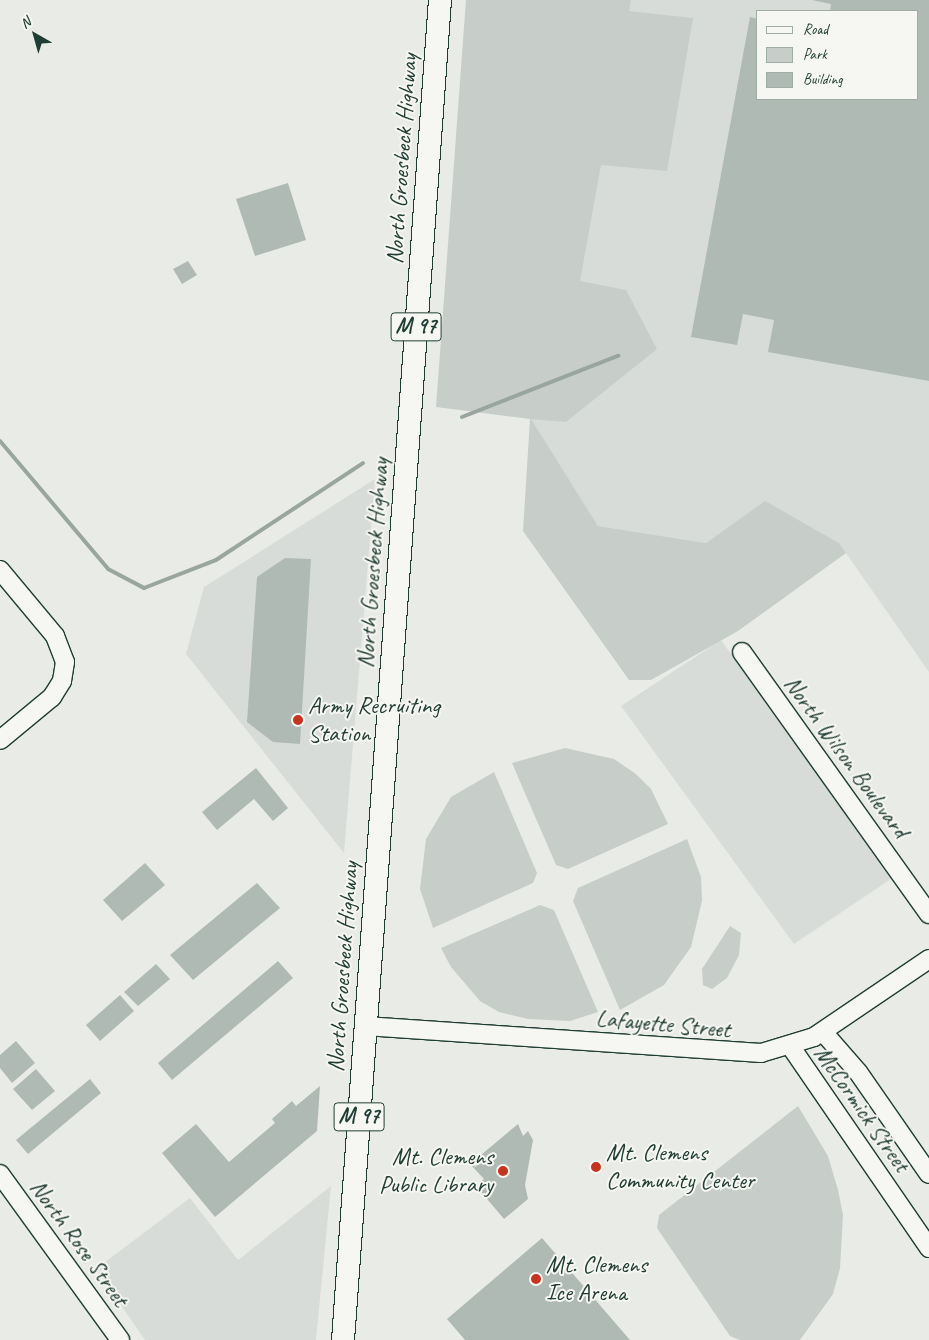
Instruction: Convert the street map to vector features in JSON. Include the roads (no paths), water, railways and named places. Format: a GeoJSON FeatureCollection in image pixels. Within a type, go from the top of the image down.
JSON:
{"type":"FeatureCollection","features":[{"type":"Feature","properties":{"kind":"main road","name":"North Groesbeck Highway"},"geometry":{"type":"LineString","coordinates":[[344,1340],[440,0]]}},
{"type":"Feature","properties":{"kind":"street"},"geometry":{"type":"LineString","coordinates":[[0,570],[55,636],[65,662],[62,681],[52,696],[0,740]]}},
{"type":"Feature","properties":{"kind":"street","name":"North Wilson Boulevard"},"geometry":{"type":"LineString","coordinates":[[742,652],[929,914]]}},
{"type":"Feature","properties":{"kind":"street","name":"Lafayette Street"},"geometry":{"type":"LineString","coordinates":[[365,1026],[744,1054],[790,1047],[823,1032],[929,959]]}},
{"type":"Feature","properties":{"kind":"street","name":"McCormick Street"},"geometry":{"type":"LineString","coordinates":[[823,1032],[858,1072],[929,1174]]}},
{"type":"Feature","properties":{"kind":"street","name":"McCormick Street"},"geometry":{"type":"LineString","coordinates":[[790,1047],[929,1248]]}},
{"type":"Feature","properties":{"kind":"street","name":"North Rose Street"},"geometry":{"type":"LineString","coordinates":[[0,1174],[118,1339]]}},
{"type":"Feature","properties":{"kind":"waterway"},"geometry":{"type":"LineString","coordinates":[[462,417],[618,356]]}},
{"type":"Feature","properties":{"kind":"waterway"},"geometry":{"type":"LineString","coordinates":[[0,441],[108,569],[144,588],[216,560],[363,463]]}},
{"type":"Feature","properties":{"kind":"place","name":"Army Recruiting Station"},"geometry":{"type":"Point","coordinates":[298,720]}},
{"type":"Feature","properties":{"kind":"place","name":"Mt. Clemens Community Center"},"geometry":{"type":"Point","coordinates":[596,1167]}},
{"type":"Feature","properties":{"kind":"place","name":"Mt. Clemens Public Library"},"geometry":{"type":"Point","coordinates":[503,1171]}},
{"type":"Feature","properties":{"kind":"place","name":"Mt. Clemens Ice Arena"},"geometry":{"type":"Point","coordinates":[536,1279]}}]}
